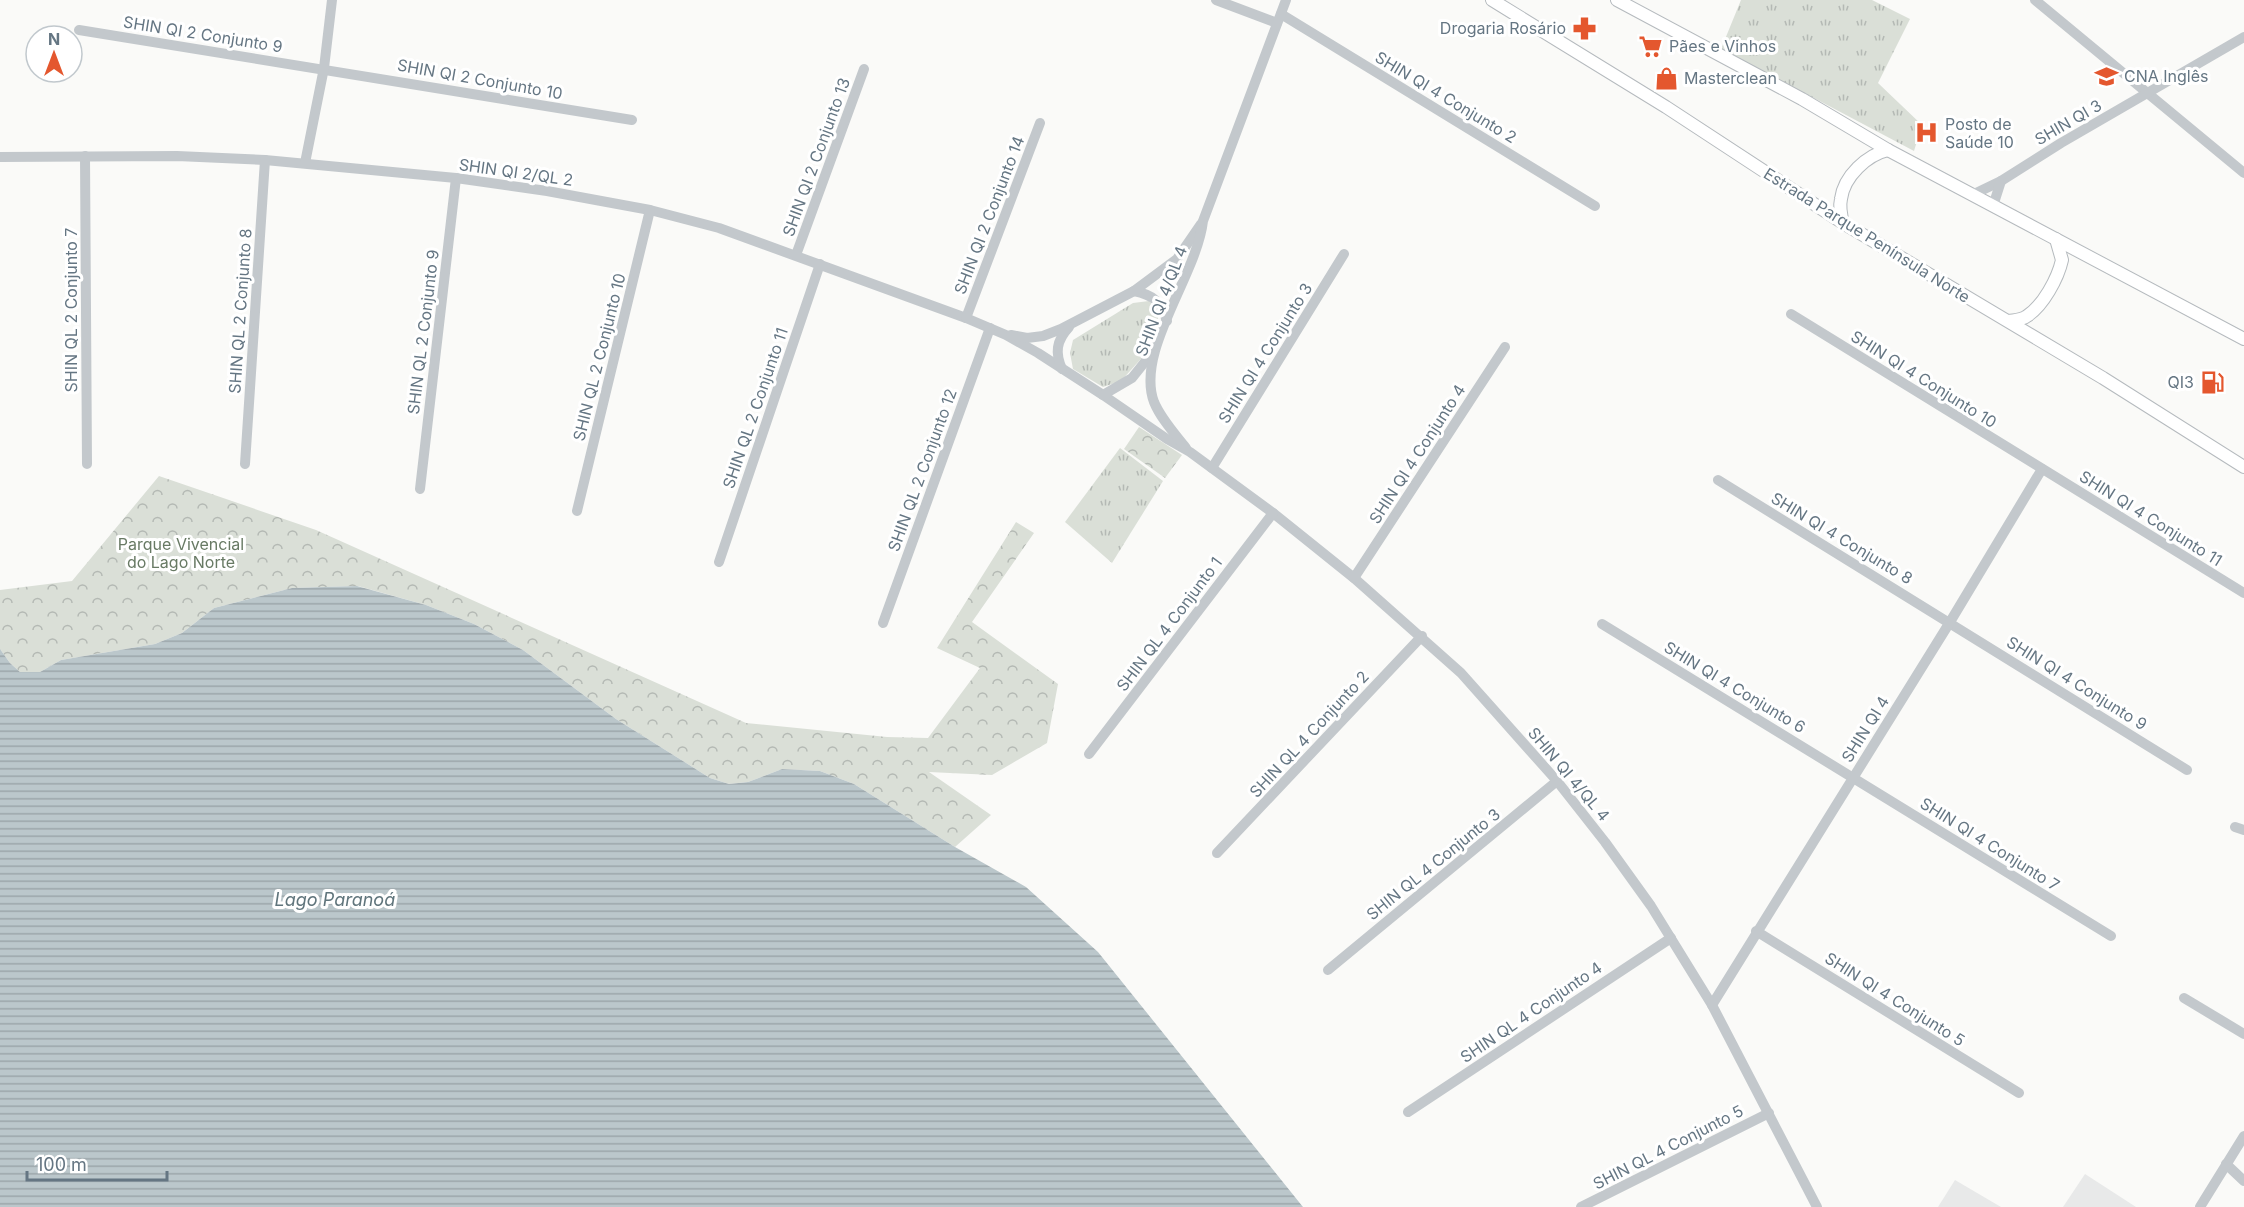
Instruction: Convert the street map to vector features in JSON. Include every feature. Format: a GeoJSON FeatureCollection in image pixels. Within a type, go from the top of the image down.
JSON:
{"type":"FeatureCollection","features":[{"type":"Feature","properties":{"kind":"main road","name":"Estrada Parque Península Norte"},"geometry":{"type":"LineString","coordinates":[[1492,0],[1666,107],[1843,223],[2009,321],[2244,467]]}},
{"type":"Feature","properties":{"kind":"main road"},"geometry":{"type":"LineString","coordinates":[[1617,0],[1802,99],[1888,150],[2244,339]]}},
{"type":"Feature","properties":{"kind":"main road"},"geometry":{"type":"LineString","coordinates":[[1843,223],[1841,197],[1849,181],[1866,160],[1888,150]]}},
{"type":"Feature","properties":{"kind":"main road"},"geometry":{"type":"LineString","coordinates":[[2009,321],[2020,320],[2030,314],[2050,286],[2062,260],[2055,239]]}},
{"type":"Feature","properties":{"kind":"street"},"geometry":{"type":"LineString","coordinates":[[305,163],[324,68],[332,0]]}},
{"type":"Feature","properties":{"kind":"street","name":"SHIN QI 4 Conjunto 2"},"geometry":{"type":"LineString","coordinates":[[1216,0],[1279,18],[1595,206]]}},
{"type":"Feature","properties":{"kind":"street","name":"SHIN QI 4/QL 4"},"geometry":{"type":"LineString","coordinates":[[1190,452],[1155,403],[1151,377],[1157,346],[1193,259],[1203,221],[1286,0]]}},
{"type":"Feature","properties":{"kind":"street"},"geometry":{"type":"LineString","coordinates":[[2035,0],[2244,173]]}},
{"type":"Feature","properties":{"kind":"street","name":"SHIN QI 2 Conjunto 9"},"geometry":{"type":"LineString","coordinates":[[84,31],[324,68]]}},
{"type":"Feature","properties":{"kind":"street","name":"SHIN QI 3"},"geometry":{"type":"LineString","coordinates":[[1972,195],[2001,181],[2061,143],[2244,37]]}},
{"type":"Feature","properties":{"kind":"street","name":"SHIN QI 2 Conjunto 10"},"geometry":{"type":"LineString","coordinates":[[324,68],[632,120]]}},
{"type":"Feature","properties":{"kind":"street","name":"SHIN QI 2 Conjunto 13"},"geometry":{"type":"LineString","coordinates":[[796,255],[864,69]]}},
{"type":"Feature","properties":{"kind":"street","name":"SHIN QI 2 Conjunto 14"},"geometry":{"type":"LineString","coordinates":[[966,318],[1040,123]]}},
{"type":"Feature","properties":{"kind":"street","name":"SHIN QL 2 Conjunto 7"},"geometry":{"type":"LineString","coordinates":[[85,156],[87,464]]}},
{"type":"Feature","properties":{"kind":"street","name":"SHIN QI 2/QL 2"},"geometry":{"type":"LineString","coordinates":[[0,157],[177,156],[305,163],[456,178],[547,191],[650,210],[719,228],[966,318],[1006,335],[1062,369]]}},
{"type":"Feature","properties":{"kind":"street","name":"SHIN QL 2 Conjunto 8"},"geometry":{"type":"LineString","coordinates":[[245,464],[265,160]]}},
{"type":"Feature","properties":{"kind":"street","name":"SHIN QL 2 Conjunto 9"},"geometry":{"type":"LineString","coordinates":[[420,489],[456,178]]}},
{"type":"Feature","properties":{"kind":"street"},"geometry":{"type":"LineString","coordinates":[[1992,206],[1995,192],[2001,181]]}},
{"type":"Feature","properties":{"kind":"street","name":"SHIN QL 2 Conjunto 10"},"geometry":{"type":"LineString","coordinates":[[577,511],[650,210]]}},
{"type":"Feature","properties":{"kind":"street","name":"SHIN QI 4/QL 4"},"geometry":{"type":"LineString","coordinates":[[1073,323],[1134,291],[1177,259],[1203,221]]}},
{"type":"Feature","properties":{"kind":"street","name":"SHIN QI 4 Conjunto 3"},"geometry":{"type":"LineString","coordinates":[[1212,468],[1344,254]]}},
{"type":"Feature","properties":{"kind":"street","name":"SHIN QL 2 Conjunto 11"},"geometry":{"type":"LineString","coordinates":[[719,562],[820,264]]}},
{"type":"Feature","properties":{"kind":"street"},"geometry":{"type":"LineString","coordinates":[[1134,291],[1153,296],[1160,303],[1167,321]]}},
{"type":"Feature","properties":{"kind":"street","name":"SHIN QI 4 Conjunto 10"},"geometry":{"type":"LineString","coordinates":[[1791,314],[2042,469]]}},
{"type":"Feature","properties":{"kind":"street"},"geometry":{"type":"LineString","coordinates":[[1062,369],[1057,356],[1059,341],[1073,323]]}},
{"type":"Feature","properties":{"kind":"street","name":"SHIN QI 2/QL 2"},"geometry":{"type":"LineString","coordinates":[[1006,335],[1035,338],[1073,323]]}},
{"type":"Feature","properties":{"kind":"street","name":"SHIN QL 2 Conjunto 12"},"geometry":{"type":"LineString","coordinates":[[883,623],[990,328]]}},
{"type":"Feature","properties":{"kind":"street"},"geometry":{"type":"LineString","coordinates":[[1103,395],[1122,385],[1140,370],[1157,346]]}},
{"type":"Feature","properties":{"kind":"street","name":"SHIN QI 4 Conjunto 4"},"geometry":{"type":"LineString","coordinates":[[1354,578],[1504,347]]}},
{"type":"Feature","properties":{"kind":"street","name":"SHIN QI 4/QL 4"},"geometry":{"type":"LineString","coordinates":[[1062,369],[1190,452],[1273,513],[1422,636],[1494,709],[1557,781],[1616,856],[1671,938],[1712,1005],[1817,1207]]}},
{"type":"Feature","properties":{"kind":"street","name":"SHIN QI 4 Conjunto 11"},"geometry":{"type":"LineString","coordinates":[[2042,469],[2244,593]]}},
{"type":"Feature","properties":{"kind":"street","name":"SHIN QI 4"},"geometry":{"type":"LineString","coordinates":[[1712,1005],[1950,622],[2042,469]]}},
{"type":"Feature","properties":{"kind":"street","name":"SHIN QI 4 Conjunto 8"},"geometry":{"type":"LineString","coordinates":[[1718,480],[1950,622]]}},
{"type":"Feature","properties":{"kind":"street","name":"SHIN QL 4 Conjunto 1"},"geometry":{"type":"LineString","coordinates":[[1089,753],[1273,513]]}},
{"type":"Feature","properties":{"kind":"street","name":"SHIN QI 4 Conjunto 9"},"geometry":{"type":"LineString","coordinates":[[1950,622],[2187,770]]}},
{"type":"Feature","properties":{"kind":"street","name":"SHIN QI 4 Conjunto 6"},"geometry":{"type":"LineString","coordinates":[[1602,624],[1853,777]]}},
{"type":"Feature","properties":{"kind":"street","name":"SHIN QL 4 Conjunto 2"},"geometry":{"type":"LineString","coordinates":[[1217,853],[1422,636]]}},
{"type":"Feature","properties":{"kind":"street","name":"SHIN QI 4 Conjunto 7"},"geometry":{"type":"LineString","coordinates":[[1853,777],[2111,936]]}},
{"type":"Feature","properties":{"kind":"street","name":"SHIN QL 4 Conjunto 3"},"geometry":{"type":"LineString","coordinates":[[1328,970],[1557,781]]}},
{"type":"Feature","properties":{"kind":"street","name":"SHIN QI 4 Conjunto 5"},"geometry":{"type":"LineString","coordinates":[[1756,931],[2019,1093]]}},
{"type":"Feature","properties":{"kind":"street","name":"SHIN QL 4 Conjunto 4"},"geometry":{"type":"LineString","coordinates":[[1408,1112],[1671,938]]}},
{"type":"Feature","properties":{"kind":"street"},"geometry":{"type":"LineString","coordinates":[[2184,998],[2244,1034]]}},
{"type":"Feature","properties":{"kind":"street","name":"SHIN QL 4 Conjunto 5"},"geometry":{"type":"LineString","coordinates":[[1581,1207],[1769,1113]]}},
{"type":"Feature","properties":{"kind":"street"},"geometry":{"type":"LineString","coordinates":[[2200,1207],[2244,1136]]}},
{"type":"Feature","properties":{"kind":"street"},"geometry":{"type":"LineString","coordinates":[[2226,1164],[2244,1181]]}},
{"type":"Feature","properties":{"kind":"shaded area"},"geometry":{"type":"Polygon","coordinates":[[[2085,1174],[2136,1207],[2063,1207],[2085,1174]]]}},
{"type":"Feature","properties":{"kind":"shaded area"},"geometry":{"type":"Polygon","coordinates":[[[1955,1180],[2001,1207],[1938,1207],[1955,1180]]]}},
{"type":"Feature","properties":{"kind":"green space"},"geometry":{"type":"Polygon","coordinates":[[[1741,0],[1872,0],[1910,19],[1878,83],[1922,125],[1914,151],[1721,49],[1741,0]]]}},
{"type":"Feature","properties":{"kind":"green space"},"geometry":{"type":"Polygon","coordinates":[[[1149,301],[1158,309],[1158,328],[1148,351],[1121,381],[1103,387],[1073,369],[1070,353],[1073,340],[1133,303],[1149,301]]]}},
{"type":"Feature","properties":{"kind":"green space"},"geometry":{"type":"Polygon","coordinates":[[[1139,427],[1182,455],[1165,478],[1124,449],[1139,427]]]}},
{"type":"Feature","properties":{"kind":"green space"},"geometry":{"type":"Polygon","coordinates":[[[1120,448],[1163,481],[1112,563],[1065,522],[1120,448]]]}},
{"type":"Feature","properties":{"kind":"green space","name":"Parque Vivencial do Lago Norte"},"geometry":{"type":"Polygon","coordinates":[[[159,476],[316,530],[746,723],[887,737],[928,738],[980,668],[937,648],[1016,522],[1034,533],[972,622],[1058,684],[1047,743],[992,775],[929,772],[991,815],[955,847],[854,784],[820,771],[782,769],[748,782],[729,784],[710,778],[616,719],[523,650],[474,624],[426,605],[358,586],[292,588],[214,608],[182,633],[155,644],[61,660],[40,672],[20,672],[0,649],[0,590],[72,581],[159,476]]]}},
{"type":"Feature","properties":{"kind":"water","name":"Lago Paranoá"},"geometry":{"type":"Polygon","coordinates":[[[357,586],[426,605],[474,624],[523,650],[616,719],[710,778],[729,784],[748,782],[782,769],[820,771],[854,784],[955,847],[1026,887],[1098,952],[1303,1207],[0,1207],[0,649],[20,672],[40,672],[61,660],[155,644],[182,633],[214,608],[292,588],[357,586]]]}},
{"type":"Feature","properties":{"kind":"place","name":"Drogaria Rosário"},"geometry":{"type":"Point","coordinates":[1584,28]}},
{"type":"Feature","properties":{"kind":"place","name":"Pães e Vinhos"},"geometry":{"type":"Point","coordinates":[1651,46]}},
{"type":"Feature","properties":{"kind":"place","name":"CNA Inglês"},"geometry":{"type":"Point","coordinates":[2106,76]}},
{"type":"Feature","properties":{"kind":"place","name":"Masterclean"},"geometry":{"type":"Point","coordinates":[1666,78]}},
{"type":"Feature","properties":{"kind":"place","name":"Posto de Saúde 10"},"geometry":{"type":"Point","coordinates":[1927,133]}},
{"type":"Feature","properties":{"kind":"place","name":"QI3"},"geometry":{"type":"Point","coordinates":[2212,382]}}]}
